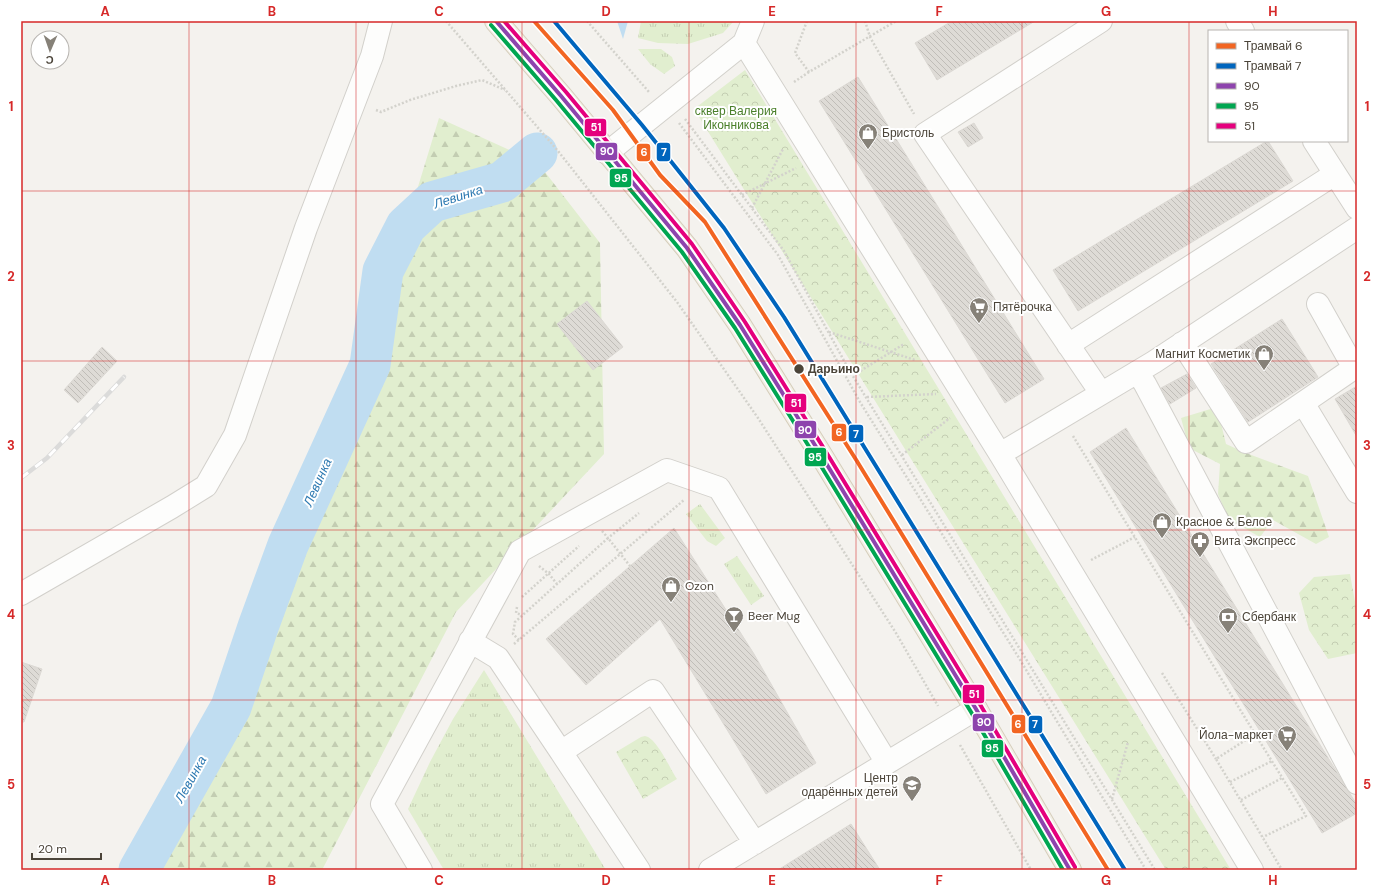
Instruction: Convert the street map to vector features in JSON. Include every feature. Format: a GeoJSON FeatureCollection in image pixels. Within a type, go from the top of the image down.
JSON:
{"type":"FeatureCollection","features":[{"type":"Feature","properties":{"kind":"main road"},"geometry":{"type":"LineString","coordinates":[[496,21],[561,96],[687,248],[740,325],[976,709],[1070,870]]}},
{"type":"Feature","properties":{"kind":"street"},"geometry":{"type":"LineString","coordinates":[[21,594],[172,508],[206,486],[234,435],[306,228],[372,56],[381,21]]}},
{"type":"Feature","properties":{"kind":"street"},"geometry":{"type":"LineString","coordinates":[[607,153],[744,43],[753,21]]}},
{"type":"Feature","properties":{"kind":"street"},"geometry":{"type":"LineString","coordinates":[[1101,21],[925,134],[1101,393]]}},
{"type":"Feature","properties":{"kind":"street"},"geometry":{"type":"LineString","coordinates":[[1237,21],[1242,30]]}},
{"type":"Feature","properties":{"kind":"street"},"geometry":{"type":"LineString","coordinates":[[744,43],[1000,454],[1252,870]]}},
{"type":"Feature","properties":{"kind":"street"},"geometry":{"type":"LineString","coordinates":[[1315,142],[1357,208]]}},
{"type":"Feature","properties":{"kind":"street"},"geometry":{"type":"LineString","coordinates":[[1068,345],[1335,174]]}},
{"type":"Feature","properties":{"kind":"street"},"geometry":{"type":"LineString","coordinates":[[1000,454],[1137,372],[1357,228]]}},
{"type":"Feature","properties":{"kind":"street"},"geometry":{"type":"LineString","coordinates":[[1182,343],[1246,442],[1354,368],[1318,304]]}},
{"type":"Feature","properties":{"kind":"street"},"geometry":{"type":"LineString","coordinates":[[1137,372],[1357,783]]}},
{"type":"Feature","properties":{"kind":"street"},"geometry":{"type":"LineString","coordinates":[[1303,403],[1357,492]]}},
{"type":"Feature","properties":{"kind":"street"},"geometry":{"type":"LineString","coordinates":[[421,870],[382,804],[520,551],[667,470],[719,488],[887,763]]}},
{"type":"Feature","properties":{"kind":"street"},"geometry":{"type":"LineString","coordinates":[[470,641],[498,658],[639,870]]}},
{"type":"Feature","properties":{"kind":"street"},"geometry":{"type":"LineString","coordinates":[[561,752],[653,691],[755,843]]}},
{"type":"Feature","properties":{"kind":"street"},"geometry":{"type":"LineString","coordinates":[[710,870],[976,709]]}},
{"type":"Feature","properties":{"kind":"path"},"geometry":{"type":"LineString","coordinates":[[446,21],[558,151],[672,296],[758,418],[896,633],[1031,870]]}},
{"type":"Feature","properties":{"kind":"path"},"geometry":{"type":"LineString","coordinates":[[588,21],[650,93],[669,104],[742,195],[784,251],[866,397],[1155,870]]}},
{"type":"Feature","properties":{"kind":"path"},"geometry":{"type":"LineString","coordinates":[[807,21],[795,53],[809,72],[896,21]]}},
{"type":"Feature","properties":{"kind":"path"},"geometry":{"type":"LineString","coordinates":[[864,21],[870,37],[925,134]]}},
{"type":"Feature","properties":{"kind":"path"},"geometry":{"type":"LineString","coordinates":[[354,102],[381,112],[410,100],[482,80],[506,90]]}},
{"type":"Feature","properties":{"kind":"path"},"geometry":{"type":"LineString","coordinates":[[669,104],[778,255],[860,402],[1019,658],[1146,870]]}},
{"type":"Feature","properties":{"kind":"path"},"geometry":{"type":"LineString","coordinates":[[752,208],[796,126]]}},
{"type":"Feature","properties":{"kind":"path"},"geometry":{"type":"LineString","coordinates":[[742,195],[816,158]]}},
{"type":"Feature","properties":{"kind":"path"},"geometry":{"type":"LineString","coordinates":[[829,332],[916,361]]}},
{"type":"Feature","properties":{"kind":"path"},"geometry":{"type":"LineString","coordinates":[[857,373],[909,341]]}},
{"type":"Feature","properties":{"kind":"path"},"geometry":{"type":"LineString","coordinates":[[866,397],[965,399]]}},
{"type":"Feature","properties":{"kind":"path"},"geometry":{"type":"LineString","coordinates":[[902,455],[965,399]]}},
{"type":"Feature","properties":{"kind":"path"},"geometry":{"type":"LineString","coordinates":[[498,658],[704,482]]}},
{"type":"Feature","properties":{"kind":"path"},"geometry":{"type":"LineString","coordinates":[[599,528],[630,566]]}},
{"type":"Feature","properties":{"kind":"path"},"geometry":{"type":"LineString","coordinates":[[1090,561],[1135,537]]}},
{"type":"Feature","properties":{"kind":"path"},"geometry":{"type":"LineString","coordinates":[[519,640],[513,634],[515,622],[608,538]]}},
{"type":"Feature","properties":{"kind":"path"},"geometry":{"type":"LineString","coordinates":[[521,598],[582,543]]}},
{"type":"Feature","properties":{"kind":"path"},"geometry":{"type":"LineString","coordinates":[[519,603],[516,613],[522,615]]}},
{"type":"Feature","properties":{"kind":"path"},"geometry":{"type":"LineString","coordinates":[[1255,734],[1306,816],[1263,837]]}},
{"type":"Feature","properties":{"kind":"path"},"geometry":{"type":"LineString","coordinates":[[1112,799],[1128,742]]}},
{"type":"Feature","properties":{"kind":"path"},"geometry":{"type":"LineString","coordinates":[[1230,782],[1272,761]]}},
{"type":"Feature","properties":{"kind":"path"},"geometry":{"type":"LineString","coordinates":[[1241,800],[1282,778]]}},
{"type":"Feature","properties":{"kind":"green space"},"geometry":{"type":"Polygon","coordinates":[[[641,21],[734,21],[723,33],[688,44],[658,43],[638,38],[641,21]]]}},
{"type":"Feature","properties":{"kind":"green space"},"geometry":{"type":"Polygon","coordinates":[[[638,49],[661,49],[672,57],[675,66],[664,74],[650,64],[638,49]]]}},
{"type":"Feature","properties":{"kind":"green space","name":"сквер Валерия Иконникова"},"geometry":{"type":"Polygon","coordinates":[[[745,70],[1231,870],[1166,870],[694,109],[745,70]]]}},
{"type":"Feature","properties":{"kind":"green space"},"geometry":{"type":"Polygon","coordinates":[[[439,118],[538,163],[600,243],[604,454],[456,612],[322,870],[134,870],[270,594],[406,226],[439,118]]]}},
{"type":"Feature","properties":{"kind":"green space"},"geometry":{"type":"Polygon","coordinates":[[[1217,407],[1226,444],[1308,476],[1329,537],[1316,544],[1273,520],[1260,537],[1228,519],[1218,494],[1220,464],[1189,448],[1181,418],[1217,407]]]}},
{"type":"Feature","properties":{"kind":"green space"},"geometry":{"type":"Polygon","coordinates":[[[700,504],[725,538],[716,546],[707,541],[686,514],[700,504]]]}},
{"type":"Feature","properties":{"kind":"green space"},"geometry":{"type":"Polygon","coordinates":[[[737,556],[764,596],[751,605],[724,564],[737,556]]]}},
{"type":"Feature","properties":{"kind":"green space"},"geometry":{"type":"Polygon","coordinates":[[[1350,574],[1357,613],[1357,653],[1328,659],[1309,630],[1299,593],[1314,577],[1350,574]]]}},
{"type":"Feature","properties":{"kind":"green space"},"geometry":{"type":"Polygon","coordinates":[[[484,670],[606,870],[444,870],[408,809],[430,762],[453,719],[484,670]]]}},
{"type":"Feature","properties":{"kind":"green space"},"geometry":{"type":"Polygon","coordinates":[[[645,736],[650,738],[659,748],[677,779],[643,799],[616,752],[645,736]]]}},
{"type":"Feature","properties":{"kind":"water"},"geometry":{"type":"Polygon","coordinates":[[[617,21],[628,21],[623,39],[617,21]]]}},
{"type":"Feature","properties":{"kind":"building"},"geometry":{"type":"Polygon","coordinates":[[[952,21],[1035,21],[937,80],[915,43],[952,21]]]}},
{"type":"Feature","properties":{"kind":"building"},"geometry":{"type":"Polygon","coordinates":[[[858,77],[1044,379],[1005,403],[819,101],[858,77]]]}},
{"type":"Feature","properties":{"kind":"building"},"geometry":{"type":"Polygon","coordinates":[[[974,123],[983,138],[968,147],[958,132],[974,123]]]}},
{"type":"Feature","properties":{"kind":"building"},"geometry":{"type":"Polygon","coordinates":[[[1265,142],[1269,142],[1293,181],[1078,311],[1053,270],[1265,142]]]}},
{"type":"Feature","properties":{"kind":"building"},"geometry":{"type":"Polygon","coordinates":[[[587,301],[623,347],[593,370],[557,324],[587,301]]]}},
{"type":"Feature","properties":{"kind":"building","name":"Магнит Косметик"},"geometry":{"type":"Polygon","coordinates":[[[1282,319],[1318,377],[1248,422],[1211,364],[1282,319]]]}},
{"type":"Feature","properties":{"kind":"building"},"geometry":{"type":"Polygon","coordinates":[[[102,347],[117,361],[78,403],[64,390],[102,347]]]}},
{"type":"Feature","properties":{"kind":"building"},"geometry":{"type":"Polygon","coordinates":[[[1187,374],[1196,388],[1170,404],[1161,388],[1187,374]]]}},
{"type":"Feature","properties":{"kind":"building"},"geometry":{"type":"Polygon","coordinates":[[[1357,386],[1357,437],[1335,399],[1357,386]]]}},
{"type":"Feature","properties":{"kind":"building"},"geometry":{"type":"Polygon","coordinates":[[[1126,428],[1357,805],[1357,813],[1322,833],[1090,452],[1126,428]]]}},
{"type":"Feature","properties":{"kind":"building"},"geometry":{"type":"Polygon","coordinates":[[[674,528],[754,654],[816,763],[766,794],[660,619],[586,685],[546,639],[674,528]]]}},
{"type":"Feature","properties":{"kind":"building"},"geometry":{"type":"Polygon","coordinates":[[[21,662],[42,669],[24,722],[21,722],[21,662]]]}},
{"type":"Feature","properties":{"kind":"building"},"geometry":{"type":"Polygon","coordinates":[[[851,824],[880,870],[778,870],[851,824]]]}},
{"type":"Feature","properties":{"kind":"waterway","name":"Левинка"},"geometry":{"type":"LineString","coordinates":[[139,870],[231,707],[288,545],[370,365],[383,271],[406,226],[432,202],[502,182],[537,153]]}},
{"type":"Feature","properties":{"kind":"railway"},"geometry":{"type":"LineString","coordinates":[[21,478],[47,458],[124,377]]}},
{"type":"Feature","properties":{"kind":"tram line","name":"6"},"geometry":{"type":"LineString","coordinates":[[534,21],[613,110],[660,175],[705,222],[855,458],[1108,870]]}},
{"type":"Feature","properties":{"kind":"tram line","name":"7"},"geometry":{"type":"LineString","coordinates":[[554,21],[642,125],[724,228],[784,317],[1125,870]]}},
{"type":"Feature","properties":{"kind":"transit line","name":"90"},"geometry":{"type":"LineString","coordinates":[[496,21],[561,96],[687,248],[740,325],[976,709],[1070,870]]}},
{"type":"Feature","properties":{"kind":"transit line","name":"51"},"geometry":{"type":"LineString","coordinates":[[504,21],[566,92],[692,244],[745,322],[981,706],[1075,867]]}},
{"type":"Feature","properties":{"kind":"transit line","name":"95"},"geometry":{"type":"LineString","coordinates":[[491,25],[556,100],[682,252],[735,328],[971,712],[1063,870]]}},
{"type":"Feature","properties":{"kind":"place","name":"Бристоль"},"geometry":{"type":"Point","coordinates":[868,150]}},
{"type":"Feature","properties":{"kind":"place","name":"Пятёрочка"},"geometry":{"type":"Point","coordinates":[979,324]}},
{"type":"Feature","properties":{"kind":"place","name":"Дарьино"},"geometry":{"type":"Point","coordinates":[799,369]}},
{"type":"Feature","properties":{"kind":"place","name":"Магнит Косметик"},"geometry":{"type":"Point","coordinates":[1264,371]}},
{"type":"Feature","properties":{"kind":"place","name":"Красное & Белое"},"geometry":{"type":"Point","coordinates":[1162,539]}},
{"type":"Feature","properties":{"kind":"place","name":"Вита Экспресс"},"geometry":{"type":"Point","coordinates":[1200,558]}},
{"type":"Feature","properties":{"kind":"place","name":"Ozon"},"geometry":{"type":"Point","coordinates":[671,603]}},
{"type":"Feature","properties":{"kind":"place","name":"Beer Mug"},"geometry":{"type":"Point","coordinates":[734,633]}},
{"type":"Feature","properties":{"kind":"place","name":"Сбербанк"},"geometry":{"type":"Point","coordinates":[1228,634]}},
{"type":"Feature","properties":{"kind":"place","name":"Йола-маркет"},"geometry":{"type":"Point","coordinates":[1287,752]}},
{"type":"Feature","properties":{"kind":"place","name":"Центр одарённых детей"},"geometry":{"type":"Point","coordinates":[912,802]}}]}
